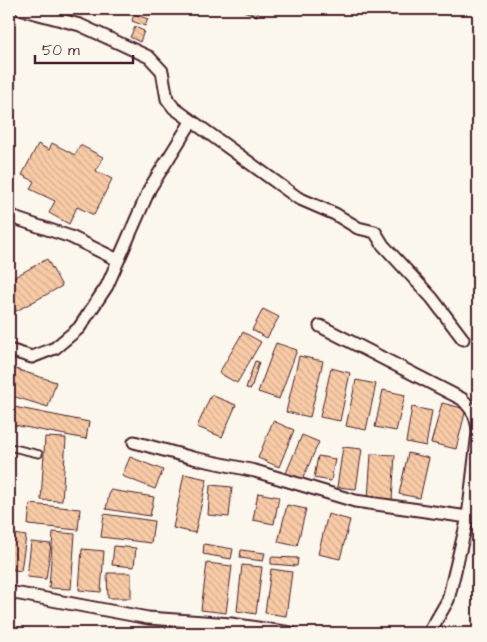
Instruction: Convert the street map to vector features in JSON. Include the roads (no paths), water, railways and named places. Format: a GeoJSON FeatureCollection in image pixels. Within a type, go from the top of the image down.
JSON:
{"type":"FeatureCollection","features":[{"type":"Feature","properties":{"kind":"street"},"geometry":{"type":"LineString","coordinates":[[20,9],[80,25],[149,57],[162,71],[168,99],[174,108],[298,198],[334,214],[358,228],[375,232],[384,245],[432,298],[463,339]]}},
{"type":"Feature","properties":{"kind":"street"},"geometry":{"type":"LineString","coordinates":[[9,350],[32,357],[55,348],[78,328],[106,286],[150,188],[191,122]]}},
{"type":"Feature","properties":{"kind":"street"},"geometry":{"type":"LineString","coordinates":[[9,213],[17,219],[71,237],[118,260]]}},
{"type":"Feature","properties":{"kind":"street"},"geometry":{"type":"LineString","coordinates":[[320,326],[462,399],[472,409],[477,420],[473,517],[448,600],[429,633]]}},
{"type":"Feature","properties":{"kind":"street"},"geometry":{"type":"LineString","coordinates":[[134,442],[193,458],[255,471],[355,501],[473,517]]}},
{"type":"Feature","properties":{"kind":"street"},"geometry":{"type":"LineString","coordinates":[[9,592],[148,618],[231,624],[291,633]]}},
{"type":"Feature","properties":{"kind":"lane"},"geometry":{"type":"LineString","coordinates":[[9,447],[39,454]]}}]}
